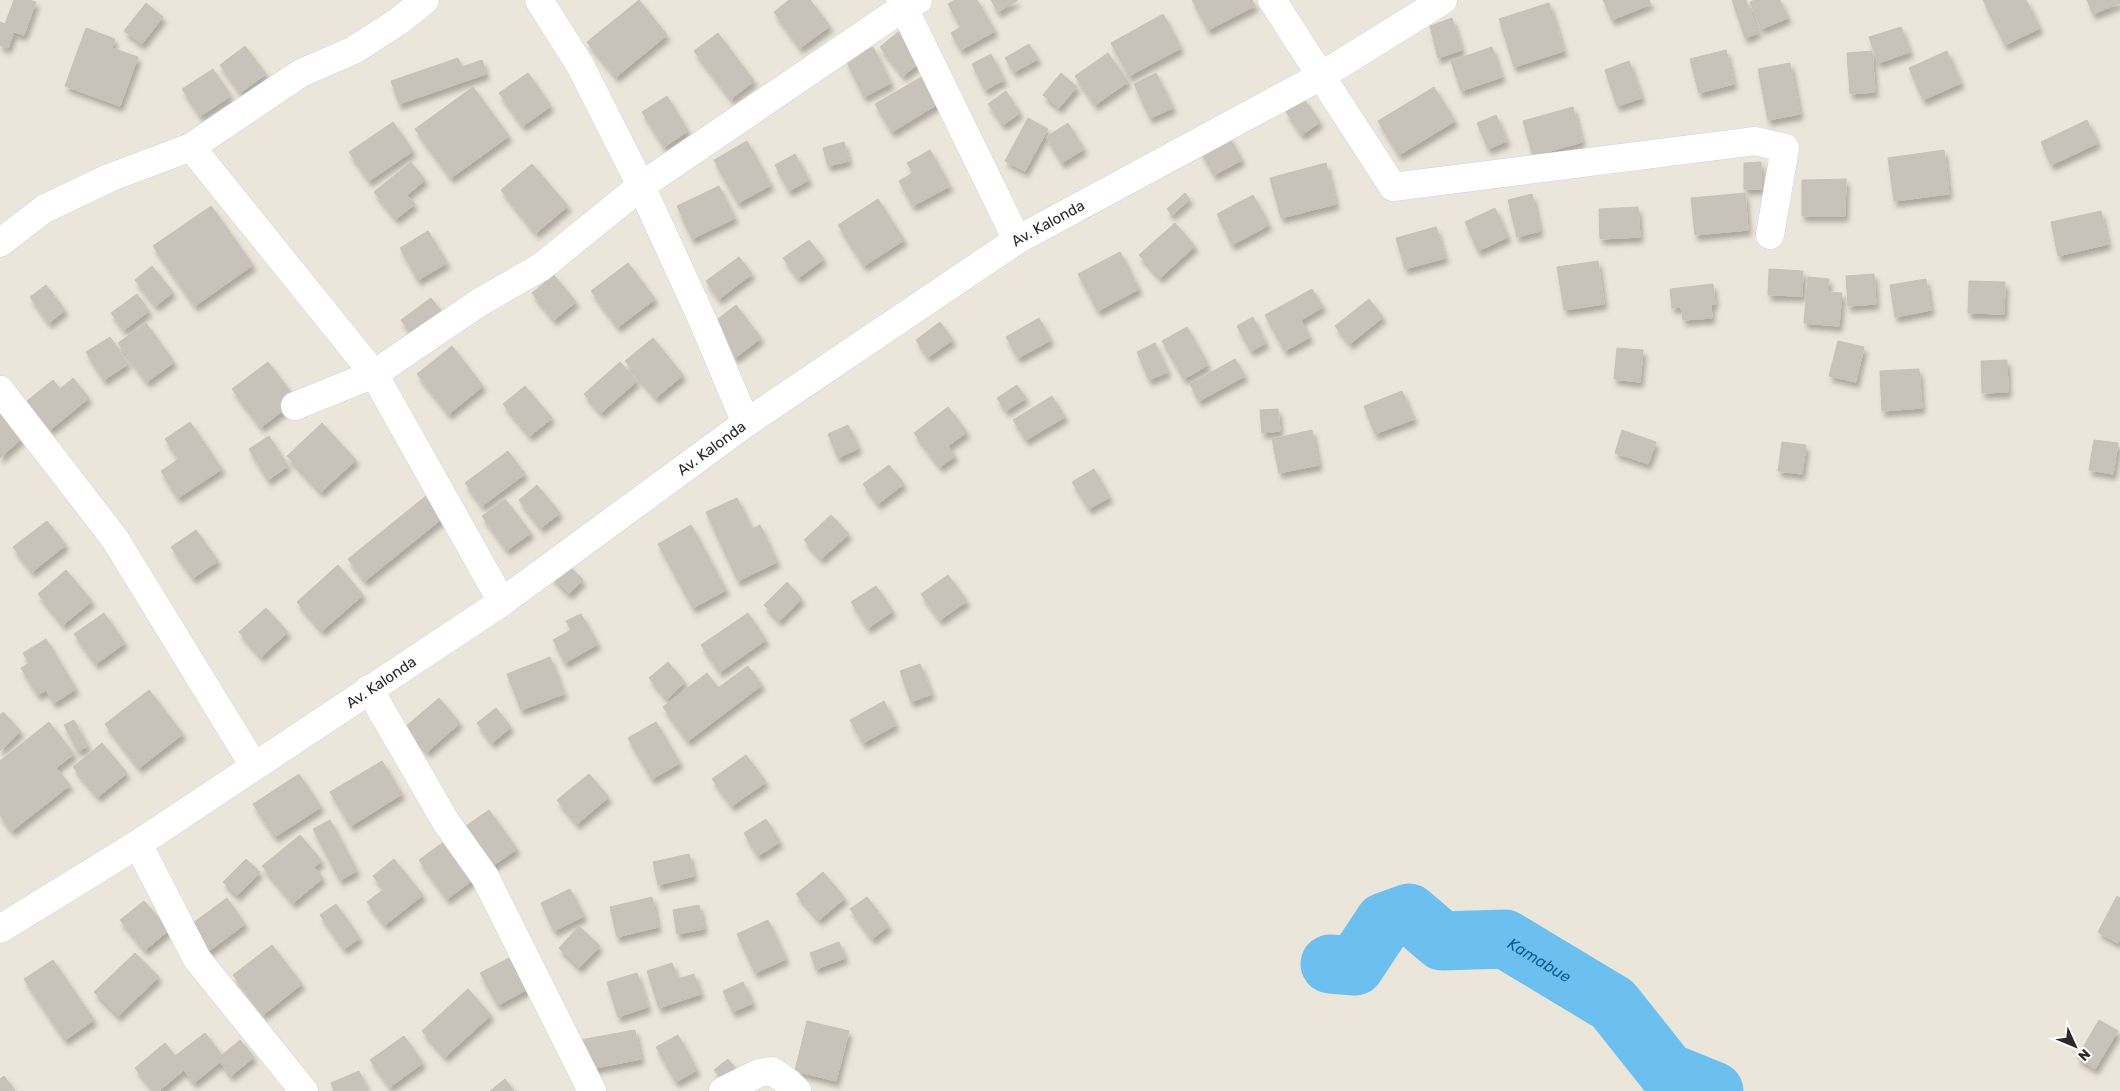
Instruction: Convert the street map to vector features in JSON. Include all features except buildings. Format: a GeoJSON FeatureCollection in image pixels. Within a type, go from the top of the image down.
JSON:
{"type":"FeatureCollection","features":[{"type":"Feature","properties":{"kind":"street"},"geometry":{"type":"LineString","coordinates":[[0,243],[44,209],[109,178],[191,147],[301,73],[354,50],[399,21],[425,0]]}},
{"type":"Feature","properties":{"kind":"street"},"geometry":{"type":"LineString","coordinates":[[539,0],[580,65],[641,186],[702,319],[746,423]]}},
{"type":"Feature","properties":{"kind":"street"},"geometry":{"type":"LineString","coordinates":[[1272,0],[1393,187],[1755,141],[1785,148],[1770,235]]}},
{"type":"Feature","properties":{"kind":"street","name":"Av. Kalonda"},"geometry":{"type":"LineString","coordinates":[[0,929],[138,844],[502,602],[746,423],[1017,240],[1321,76],[1443,0]]}},
{"type":"Feature","properties":{"kind":"street"},"geometry":{"type":"LineString","coordinates":[[295,406],[374,374],[480,302],[541,267],[641,186],[907,2],[1017,240]]}},
{"type":"Feature","properties":{"kind":"street"},"geometry":{"type":"LineString","coordinates":[[191,147],[374,374],[502,602]]}},
{"type":"Feature","properties":{"kind":"street"},"geometry":{"type":"LineString","coordinates":[[0,390],[115,539],[254,766]]}},
{"type":"Feature","properties":{"kind":"street"},"geometry":{"type":"LineString","coordinates":[[369,689],[446,822],[485,878],[592,1091]]}},
{"type":"Feature","properties":{"kind":"street"},"geometry":{"type":"LineString","coordinates":[[138,844],[197,959],[304,1091]]}},
{"type":"Feature","properties":{"kind":"street"},"geometry":{"type":"LineString","coordinates":[[723,1091],[759,1073],[772,1071],[797,1091]]}},
{"type":"Feature","properties":{"kind":"waterway","name":"Kamabue"},"geometry":{"type":"LineString","coordinates":[[1330,964],[1355,966],[1384,922],[1409,913],[1442,941],[1505,939],[1613,1004],[1667,1072],[1714,1091]]}}]}
